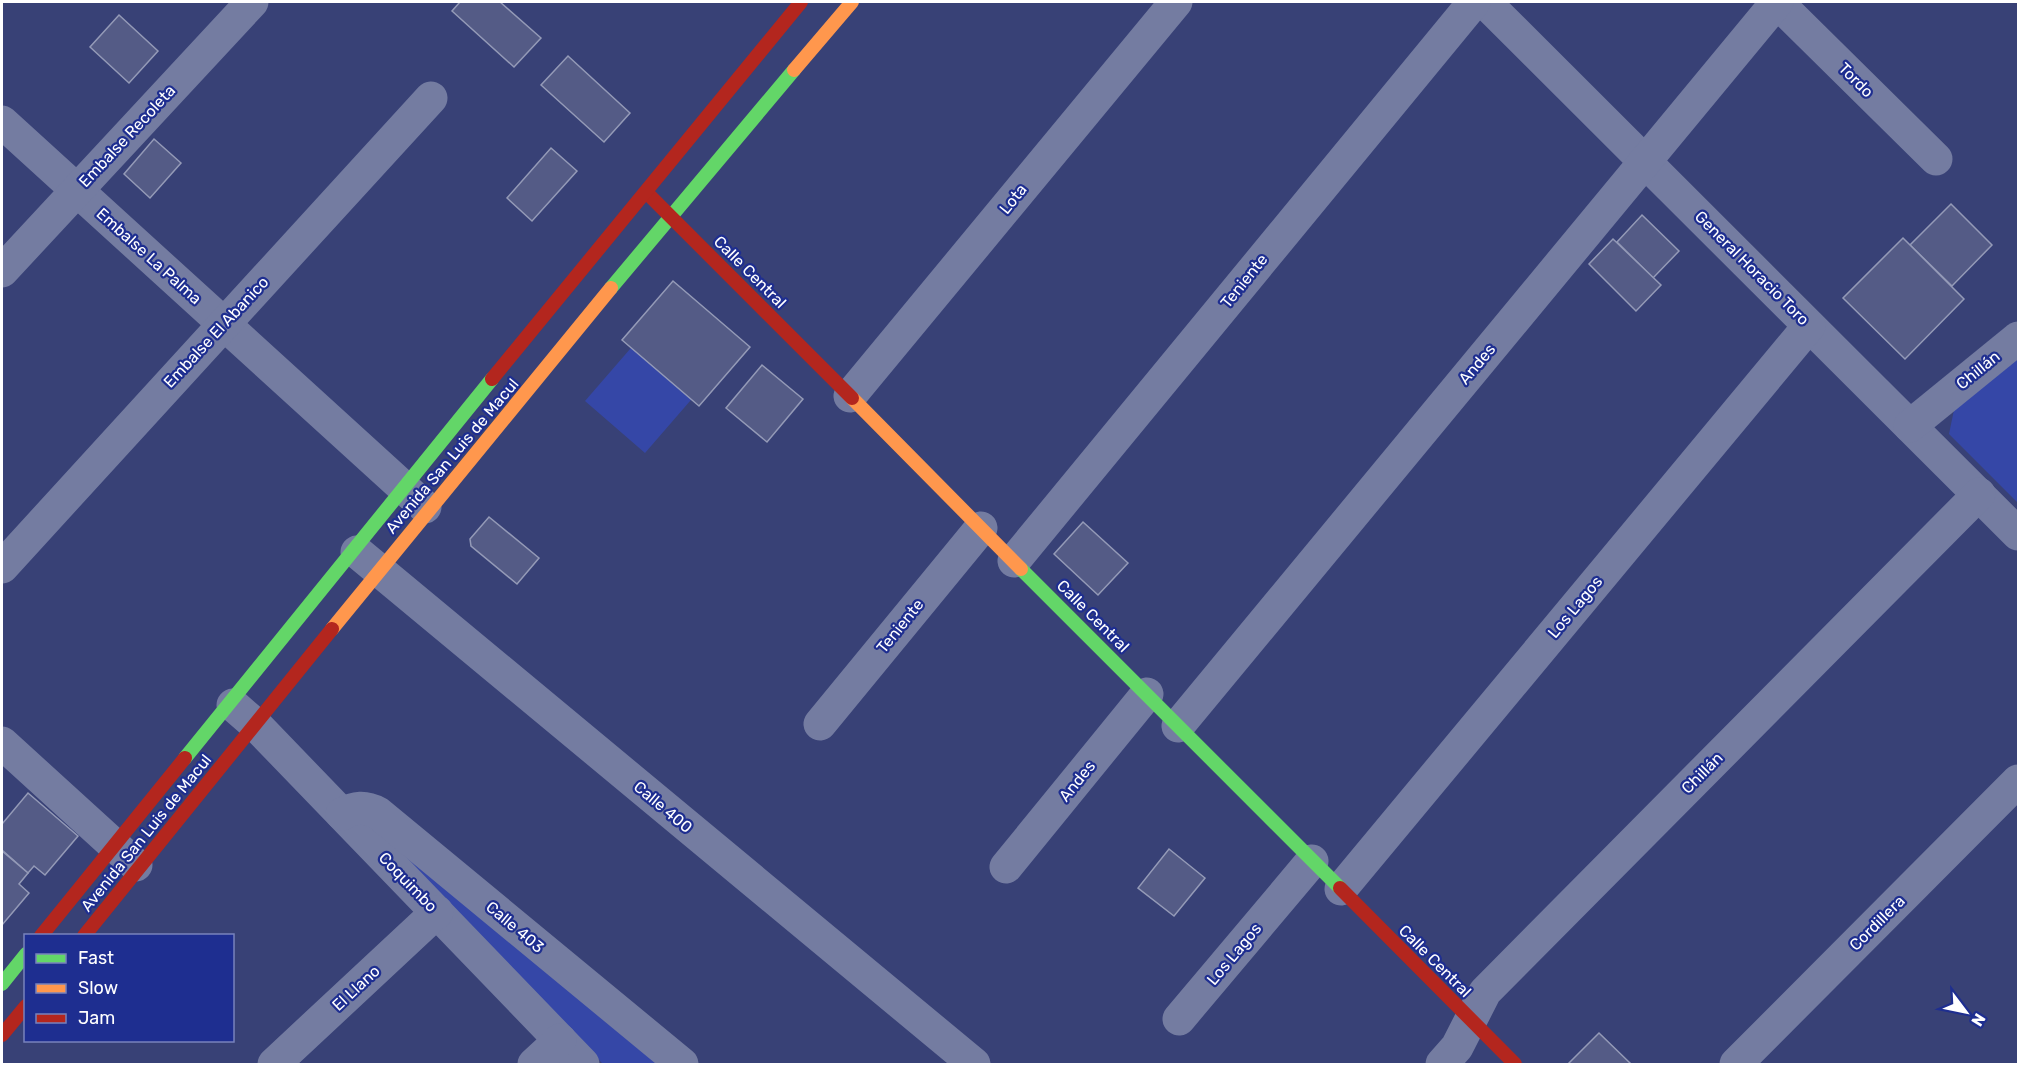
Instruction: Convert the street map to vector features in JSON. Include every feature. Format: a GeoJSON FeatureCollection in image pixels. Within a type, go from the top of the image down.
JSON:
{"type":"FeatureCollection","features":[{"type":"Feature","properties":{"kind":"street","name":"Embalse Recoleta"},"geometry":{"type":"LineString","coordinates":[[2,271],[252,2]]}},
{"type":"Feature","properties":{"kind":"street","name":"Avenida San Luis de Macul"},"geometry":{"type":"LineString","coordinates":[[43,934],[353,549],[801,2]]}},
{"type":"Feature","properties":{"kind":"street","name":"Avenida San Luis de Macul"},"geometry":{"type":"LineString","coordinates":[[86,934],[379,570],[671,216],[852,2]]}},
{"type":"Feature","properties":{"kind":"street","name":"Lota"},"geometry":{"type":"LineString","coordinates":[[850,396],[1176,2]]}},
{"type":"Feature","properties":{"kind":"street","name":"Teniente"},"geometry":{"type":"LineString","coordinates":[[1014,561],[1474,2]]}},
{"type":"Feature","properties":{"kind":"street","name":"General Horacio Toro"},"geometry":{"type":"LineString","coordinates":[[1485,2],[2019,534]]}},
{"type":"Feature","properties":{"kind":"street","name":"Andes"},"geometry":{"type":"LineString","coordinates":[[1178,726],[1777,2]]}},
{"type":"Feature","properties":{"kind":"street","name":"Tordo"},"geometry":{"type":"LineString","coordinates":[[1777,2],[1935,159]]}},
{"type":"Feature","properties":{"kind":"street","name":"Embalse El Abanico"},"geometry":{"type":"LineString","coordinates":[[2,567],[431,98]]}},
{"type":"Feature","properties":{"kind":"street","name":"Embalse La Palma"},"geometry":{"type":"LineString","coordinates":[[2,122],[429,510]]}},
{"type":"Feature","properties":{"kind":"street","name":"Calle Central"},"geometry":{"type":"LineString","coordinates":[[646,192],[1515,1065]]}},
{"type":"Feature","properties":{"kind":"street","name":"Los Lagos"},"geometry":{"type":"LineString","coordinates":[[1341,889],[1809,326]]}},
{"type":"Feature","properties":{"kind":"street","name":"Chillán"},"geometry":{"type":"LineString","coordinates":[[1910,426],[2019,338]]}},
{"type":"Feature","properties":{"kind":"street","name":"Chillán"},"geometry":{"type":"LineString","coordinates":[[1442,1065],[1456,1047],[1485,992],[1979,494]]}},
{"type":"Feature","properties":{"kind":"street","name":"Teniente"},"geometry":{"type":"LineString","coordinates":[[819,724],[981,528]]}},
{"type":"Feature","properties":{"kind":"street","name":"Calle 400"},"geometry":{"type":"LineString","coordinates":[[353,549],[974,1065]]}},
{"type":"Feature","properties":{"kind":"street","name":"Andes"},"geometry":{"type":"LineString","coordinates":[[1006,867],[1147,694]]}},
{"type":"Feature","properties":{"kind":"street","name":"Coquimbo"},"geometry":{"type":"LineString","coordinates":[[230,702],[256,725],[583,1065]]}},
{"type":"Feature","properties":{"kind":"street"},"geometry":{"type":"LineString","coordinates":[[2,743],[140,869]]}},
{"type":"Feature","properties":{"kind":"street","name":"Cordillera"},"geometry":{"type":"LineString","coordinates":[[1736,1065],[2019,781]]}},
{"type":"Feature","properties":{"kind":"street","name":"Calle 403"},"geometry":{"type":"LineString","coordinates":[[342,814],[352,809],[362,808],[378,813],[682,1065]]}},
{"type":"Feature","properties":{"kind":"street","name":"Los Lagos"},"geometry":{"type":"LineString","coordinates":[[1179,1019],[1312,861]]}},
{"type":"Feature","properties":{"kind":"street","name":"El Llano"},"geometry":{"type":"LineString","coordinates":[[274,1065],[437,912]]}},
{"type":"Feature","properties":{"kind":"street"},"geometry":{"type":"LineString","coordinates":[[2,984],[24,956]]}},
{"type":"Feature","properties":{"kind":"street"},"geometry":{"type":"LineString","coordinates":[[2,1035],[24,1008]]}},
{"type":"Feature","properties":{"kind":"street"},"geometry":{"type":"LineString","coordinates":[[534,1065],[560,1041]]}},
{"type":"Feature","properties":{"kind":"shaded area"},"geometry":{"type":"Polygon","coordinates":[[[682,289],[742,341],[645,453],[585,401],[682,289]]]}},
{"type":"Feature","properties":{"kind":"shaded area"},"geometry":{"type":"Polygon","coordinates":[[[2018,359],[2018,503],[1949,434],[1955,405],[2018,359]]]}},
{"type":"Feature","properties":{"kind":"shaded area"},"geometry":{"type":"Polygon","coordinates":[[[382,841],[415,856],[667,1064],[603,1064],[382,841]]]}},
{"type":"Feature","properties":{"kind":"building"},"geometry":{"type":"Polygon","coordinates":[[[460,2],[500,2],[541,38],[514,67],[452,11],[460,2]]]}},
{"type":"Feature","properties":{"kind":"building"},"geometry":{"type":"Polygon","coordinates":[[[119,15],[158,51],[129,83],[90,47],[119,15]]]}},
{"type":"Feature","properties":{"kind":"building"},"geometry":{"type":"Polygon","coordinates":[[[568,56],[630,113],[604,142],[541,85],[568,56]]]}},
{"type":"Feature","properties":{"kind":"building"},"geometry":{"type":"Polygon","coordinates":[[[154,139],[181,163],[150,198],[124,174],[154,139]]]}},
{"type":"Feature","properties":{"kind":"building"},"geometry":{"type":"Polygon","coordinates":[[[551,148],[577,171],[532,221],[507,198],[551,148]]]}},
{"type":"Feature","properties":{"kind":"building"},"geometry":{"type":"Polygon","coordinates":[[[1951,204],[1992,245],[1952,286],[1910,245],[1951,204]]]}},
{"type":"Feature","properties":{"kind":"building"},"geometry":{"type":"Polygon","coordinates":[[[1642,215],[1679,251],[1653,278],[1617,242],[1642,215]]]}},
{"type":"Feature","properties":{"kind":"building"},"geometry":{"type":"Polygon","coordinates":[[[1903,238],[1964,299],[1905,359],[1843,298],[1903,238]]]}},
{"type":"Feature","properties":{"kind":"building"},"geometry":{"type":"Polygon","coordinates":[[[1613,239],[1661,285],[1636,311],[1589,264],[1613,239]]]}},
{"type":"Feature","properties":{"kind":"building"},"geometry":{"type":"Polygon","coordinates":[[[673,281],[750,347],[699,406],[622,340],[673,281]]]}},
{"type":"Feature","properties":{"kind":"building"},"geometry":{"type":"Polygon","coordinates":[[[762,365],[803,399],[767,442],[726,408],[762,365]]]}},
{"type":"Feature","properties":{"kind":"building"},"geometry":{"type":"Polygon","coordinates":[[[489,517],[539,558],[517,584],[471,546],[470,539],[489,517]]]}},
{"type":"Feature","properties":{"kind":"building"},"geometry":{"type":"Polygon","coordinates":[[[1083,522],[1128,563],[1098,595],[1054,554],[1083,522]]]}},
{"type":"Feature","properties":{"kind":"building"},"geometry":{"type":"Polygon","coordinates":[[[28,793],[78,836],[45,875],[34,866],[28,873],[2,850],[2,824],[28,793]]]}},
{"type":"Feature","properties":{"kind":"building"},"geometry":{"type":"Polygon","coordinates":[[[1169,849],[1205,878],[1174,916],[1138,888],[1169,849]]]}},
{"type":"Feature","properties":{"kind":"building"},"geometry":{"type":"Polygon","coordinates":[[[2,851],[28,873],[19,884],[29,893],[2,925],[2,851]]]}},
{"type":"Feature","properties":{"kind":"building"},"geometry":{"type":"Polygon","coordinates":[[[1599,1033],[1631,1064],[1568,1064],[1599,1033]]]}},
{"type":"Feature","properties":{"kind":"traffic: fast"},"geometry":{"type":"LineString","coordinates":[[611,288],[794,70]]}},
{"type":"Feature","properties":{"kind":"traffic: fast"},"geometry":{"type":"LineString","coordinates":[[185,758],[492,379]]}},
{"type":"Feature","properties":{"kind":"traffic: fast"},"geometry":{"type":"LineString","coordinates":[[1021,569],[1340,888]]}},
{"type":"Feature","properties":{"kind":"traffic: fast"},"geometry":{"type":"LineString","coordinates":[[2,984],[24,956]]}},
{"type":"Feature","properties":{"kind":"traffic: slow"},"geometry":{"type":"LineString","coordinates":[[794,70],[852,2]]}},
{"type":"Feature","properties":{"kind":"traffic: slow"},"geometry":{"type":"LineString","coordinates":[[332,629],[611,288]]}},
{"type":"Feature","properties":{"kind":"traffic: slow"},"geometry":{"type":"LineString","coordinates":[[852,398],[1021,569]]}},
{"type":"Feature","properties":{"kind":"traffic: jam"},"geometry":{"type":"LineString","coordinates":[[492,379],[801,2]]}},
{"type":"Feature","properties":{"kind":"traffic: jam"},"geometry":{"type":"LineString","coordinates":[[646,192],[852,398]]}},
{"type":"Feature","properties":{"kind":"traffic: jam"},"geometry":{"type":"LineString","coordinates":[[86,934],[332,629]]}},
{"type":"Feature","properties":{"kind":"traffic: jam"},"geometry":{"type":"LineString","coordinates":[[43,934],[185,758]]}},
{"type":"Feature","properties":{"kind":"traffic: jam"},"geometry":{"type":"LineString","coordinates":[[1340,888],[1515,1064]]}},
{"type":"Feature","properties":{"kind":"traffic: jam"},"geometry":{"type":"LineString","coordinates":[[2,1035],[24,1008]]}}]}
